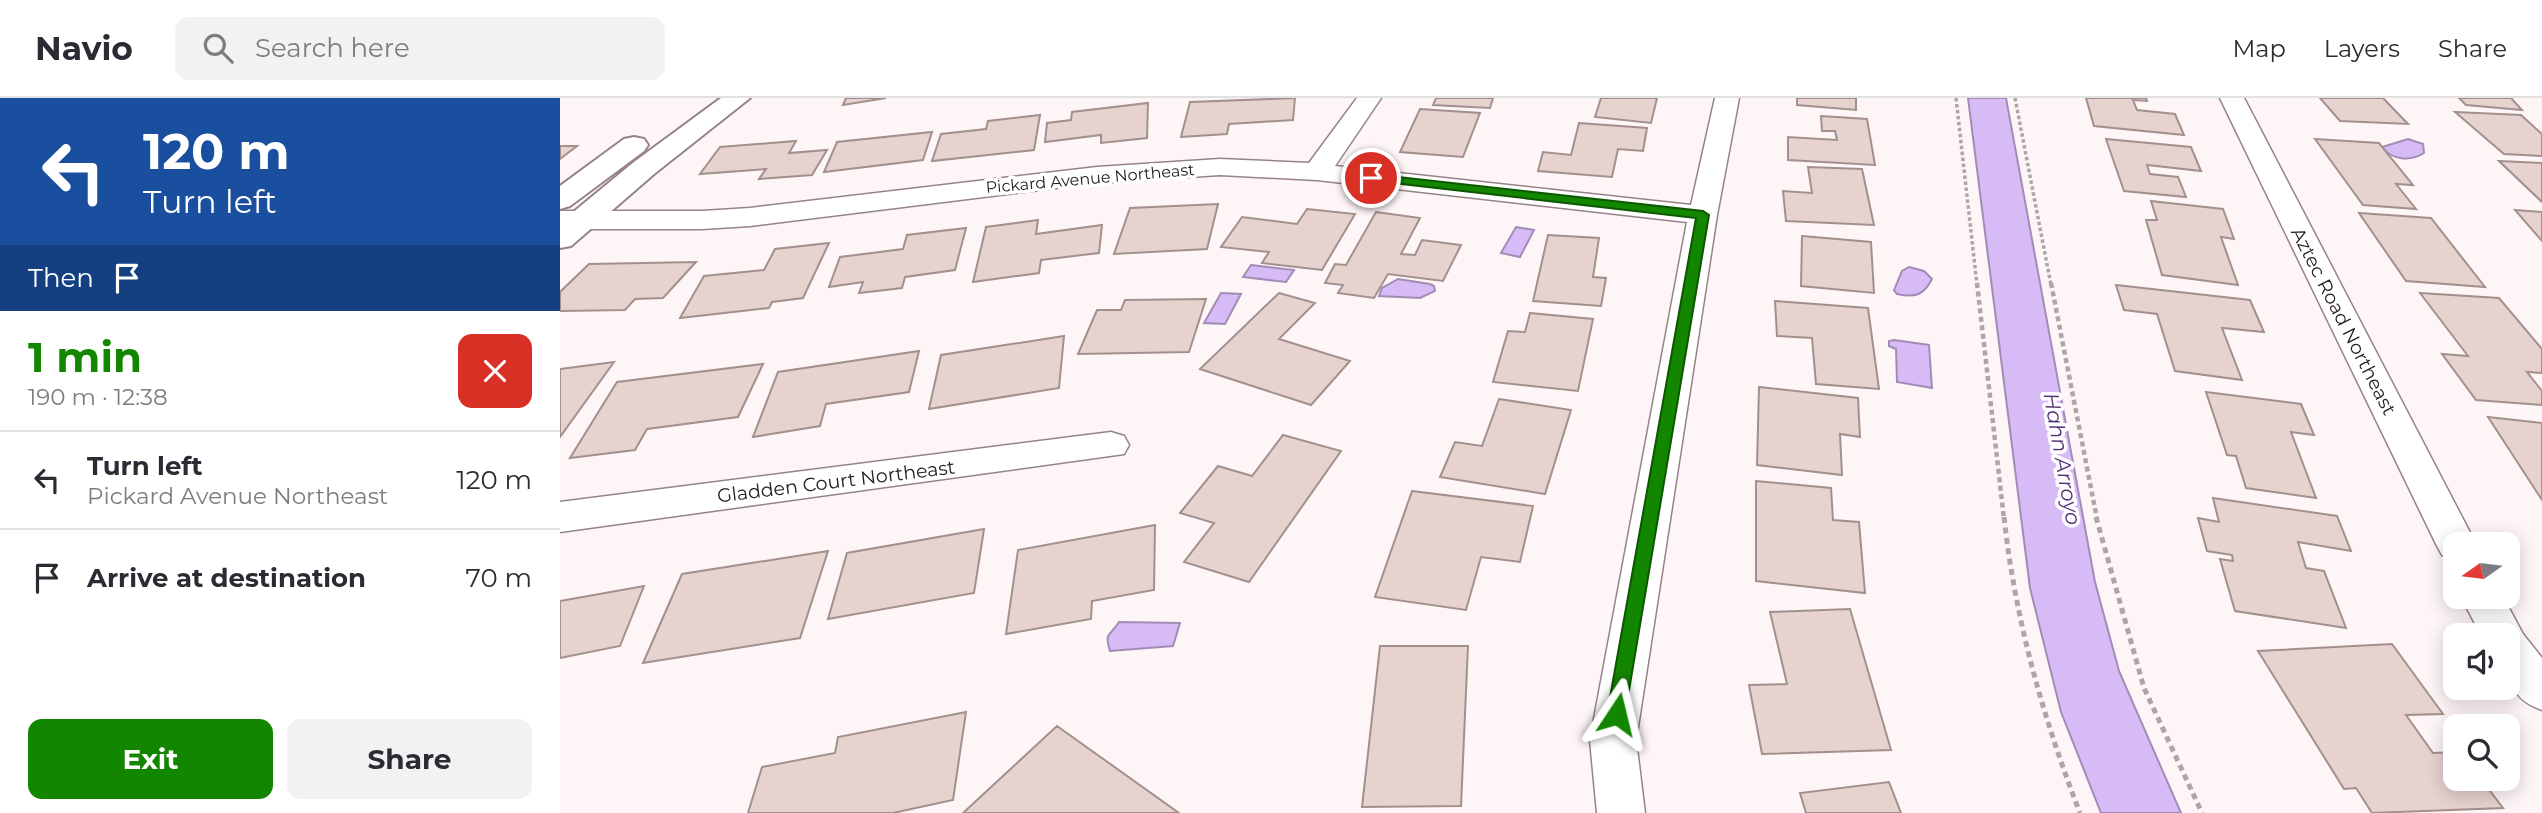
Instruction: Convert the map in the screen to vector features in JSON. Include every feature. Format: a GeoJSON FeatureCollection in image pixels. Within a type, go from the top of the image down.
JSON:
{"type":"FeatureCollection","features":[{"type":"Feature","properties":{"kind":"street"},"geometry":{"type":"LineString","coordinates":[[560,200],[697,98]]}},
{"type":"Feature","properties":{"kind":"street"},"geometry":{"type":"LineString","coordinates":[[567,227],[737,98]]}},
{"type":"Feature","properties":{"kind":"street"},"geometry":{"type":"LineString","coordinates":[[1317,172],[1368,98]]}},
{"type":"Feature","properties":{"kind":"street"},"geometry":{"type":"LineString","coordinates":[[1621,813],[1613,740],[1703,215],[1727,98]]}},
{"type":"Feature","properties":{"kind":"street","name":"Aztec Road Northeast"},"geometry":{"type":"LineString","coordinates":[[2232,98],[2450,532]]}},
{"type":"Feature","properties":{"kind":"street","name":"Pickard Avenue Northeast"},"geometry":{"type":"LineString","coordinates":[[567,227],[750,217],[1156,169],[1220,167],[1317,172],[1703,215]]}},
{"type":"Feature","properties":{"kind":"street","name":"Gladden Court Northeast"},"geometry":{"type":"LineString","coordinates":[[560,517],[1111,445]]}},
{"type":"Feature","properties":{"kind":"street"},"geometry":{"type":"LineString","coordinates":[[2520,663],[2542,691]]}},
{"type":"Feature","properties":{"kind":"path"},"geometry":{"type":"LineString","coordinates":[[1956,98],[2006,528],[2018,603],[2050,735],[2080,813]]}},
{"type":"Feature","properties":{"kind":"path"},"geometry":{"type":"LineString","coordinates":[[2015,98],[2094,504],[2114,587],[2144,688],[2202,813]]}},
{"type":"Feature","properties":{"kind":"water","name":"Hahn Arroyo"},"geometry":{"type":"Polygon","coordinates":[[[1968,98],[2006,98],[2095,582],[2119,671],[2181,813],[2101,813],[2061,712],[2030,588],[1968,98]]]}},
{"type":"Feature","properties":{"kind":"water"},"geometry":{"type":"Polygon","coordinates":[[[2408,139],[2423,144],[2424,153],[2413,158],[2402,158],[2391,155],[2382,147],[2408,139]]]}},
{"type":"Feature","properties":{"kind":"water"},"geometry":{"type":"Polygon","coordinates":[[[1516,227],[1534,230],[1520,257],[1501,253],[1516,227]]]}},
{"type":"Feature","properties":{"kind":"water"},"geometry":{"type":"Polygon","coordinates":[[[1251,265],[1294,270],[1286,282],[1243,277],[1251,265]]]}},
{"type":"Feature","properties":{"kind":"water"},"geometry":{"type":"Polygon","coordinates":[[[1909,267],[1924,271],[1932,279],[1926,289],[1918,294],[1897,294],[1894,290],[1902,271],[1909,267]]]}},
{"type":"Feature","properties":{"kind":"water"},"geometry":{"type":"Polygon","coordinates":[[[1398,279],[1430,284],[1435,291],[1420,298],[1379,296],[1382,288],[1398,279]]]}},
{"type":"Feature","properties":{"kind":"water"},"geometry":{"type":"Polygon","coordinates":[[[1221,293],[1241,294],[1225,324],[1204,323],[1221,293]]]}},
{"type":"Feature","properties":{"kind":"water"},"geometry":{"type":"Polygon","coordinates":[[[1889,341],[1929,345],[1932,388],[1897,382],[1896,349],[1889,346],[1889,341]]]}},
{"type":"Feature","properties":{"kind":"water"},"geometry":{"type":"Polygon","coordinates":[[[1119,622],[1180,623],[1173,646],[1110,651],[1108,637],[1119,622]]]}},
{"type":"Feature","properties":{"kind":"building"},"geometry":{"type":"Polygon","coordinates":[[[846,98],[886,98],[843,105],[846,98]]]}},
{"type":"Feature","properties":{"kind":"building"},"geometry":{"type":"Polygon","coordinates":[[[1295,98],[1293,120],[1229,124],[1227,134],[1181,137],[1190,102],[1295,98]]]}},
{"type":"Feature","properties":{"kind":"building"},"geometry":{"type":"Polygon","coordinates":[[[1436,98],[1493,98],[1490,108],[1433,105],[1436,98]]]}},
{"type":"Feature","properties":{"kind":"building"},"geometry":{"type":"Polygon","coordinates":[[[1601,98],[1657,98],[1651,123],[1595,117],[1601,98]]]}},
{"type":"Feature","properties":{"kind":"building"},"geometry":{"type":"Polygon","coordinates":[[[1797,98],[1856,98],[1856,110],[1797,105],[1797,98]]]}},
{"type":"Feature","properties":{"kind":"building"},"geometry":{"type":"Polygon","coordinates":[[[2086,98],[2146,98],[2147,101],[2133,100],[2137,110],[2175,114],[2184,135],[2094,126],[2086,98]]]}},
{"type":"Feature","properties":{"kind":"building"},"geometry":{"type":"Polygon","coordinates":[[[2320,98],[2383,98],[2408,124],[2340,121],[2320,98]]]}},
{"type":"Feature","properties":{"kind":"building"},"geometry":{"type":"Polygon","coordinates":[[[2459,98],[2511,98],[2522,110],[2466,105],[2459,98]]]}},
{"type":"Feature","properties":{"kind":"building"},"geometry":{"type":"Polygon","coordinates":[[[1148,103],[1147,138],[1101,143],[1101,135],[1045,142],[1047,123],[1071,120],[1072,112],[1148,103]]]}},
{"type":"Feature","properties":{"kind":"building"},"geometry":{"type":"Polygon","coordinates":[[[1420,109],[1480,113],[1463,157],[1400,152],[1420,109]]]}},
{"type":"Feature","properties":{"kind":"building"},"geometry":{"type":"Polygon","coordinates":[[[2455,112],[2521,115],[2542,134],[2542,156],[2504,154],[2455,112]]]}},
{"type":"Feature","properties":{"kind":"building"},"geometry":{"type":"Polygon","coordinates":[[[1040,115],[1034,150],[932,161],[941,134],[986,129],[988,121],[1040,115]]]}},
{"type":"Feature","properties":{"kind":"building"},"geometry":{"type":"Polygon","coordinates":[[[1821,116],[1867,119],[1875,165],[1788,160],[1788,137],[1837,140],[1835,131],[1822,131],[1821,116]]]}},
{"type":"Feature","properties":{"kind":"building"},"geometry":{"type":"Polygon","coordinates":[[[1579,123],[1647,128],[1643,151],[1618,149],[1612,177],[1538,171],[1543,152],[1571,155],[1579,123]]]}},
{"type":"Feature","properties":{"kind":"building"},"geometry":{"type":"Polygon","coordinates":[[[932,132],[923,160],[824,172],[837,142],[932,132]]]}},
{"type":"Feature","properties":{"kind":"building"},"geometry":{"type":"Polygon","coordinates":[[[2106,139],[2191,147],[2201,171],[2147,165],[2150,174],[2178,177],[2186,197],[2124,191],[2106,139]]]}},
{"type":"Feature","properties":{"kind":"building"},"geometry":{"type":"Polygon","coordinates":[[[2315,139],[2379,143],[2413,185],[2396,184],[2416,209],[2363,205],[2315,139]]]}},
{"type":"Feature","properties":{"kind":"building"},"geometry":{"type":"Polygon","coordinates":[[[796,141],[789,153],[827,150],[812,175],[759,179],[766,169],[700,174],[720,147],[796,141]]]}},
{"type":"Feature","properties":{"kind":"building"},"geometry":{"type":"Polygon","coordinates":[[[560,146],[577,146],[560,159],[560,146]]]}},
{"type":"Feature","properties":{"kind":"building"},"geometry":{"type":"Polygon","coordinates":[[[2499,161],[2542,163],[2542,202],[2499,161]]]}},
{"type":"Feature","properties":{"kind":"building"},"geometry":{"type":"Polygon","coordinates":[[[1808,167],[1862,169],[1874,225],[1786,221],[1783,191],[1812,193],[1808,167]]]}},
{"type":"Feature","properties":{"kind":"building"},"geometry":{"type":"Polygon","coordinates":[[[2151,201],[2223,209],[2234,239],[2221,237],[2238,285],[2162,275],[2146,220],[2157,220],[2151,201]]]}},
{"type":"Feature","properties":{"kind":"building"},"geometry":{"type":"Polygon","coordinates":[[[1218,204],[1207,249],[1114,254],[1130,208],[1218,204]]]}},
{"type":"Feature","properties":{"kind":"building"},"geometry":{"type":"Polygon","coordinates":[[[1307,209],[1355,214],[1322,270],[1262,263],[1269,252],[1221,247],[1242,217],[1297,224],[1307,209]]]}},
{"type":"Feature","properties":{"kind":"building"},"geometry":{"type":"Polygon","coordinates":[[[2515,210],[2542,212],[2542,241],[2515,210]]]}},
{"type":"Feature","properties":{"kind":"building"},"geometry":{"type":"Polygon","coordinates":[[[1376,212],[1420,218],[1401,254],[1415,255],[1422,240],[1461,245],[1443,281],[1388,274],[1374,298],[1338,293],[1343,285],[1325,283],[1335,264],[1346,265],[1376,212]]]}},
{"type":"Feature","properties":{"kind":"building"},"geometry":{"type":"Polygon","coordinates":[[[2359,213],[2431,218],[2485,287],[2406,281],[2359,213]]]}},
{"type":"Feature","properties":{"kind":"building"},"geometry":{"type":"Polygon","coordinates":[[[1038,220],[1036,234],[1102,225],[1099,253],[1041,260],[1039,273],[973,282],[986,227],[1038,220]]]}},
{"type":"Feature","properties":{"kind":"building"},"geometry":{"type":"Polygon","coordinates":[[[966,228],[955,270],[905,277],[902,288],[859,293],[863,282],[829,287],[840,257],[903,249],[907,235],[966,228]]]}},
{"type":"Feature","properties":{"kind":"building"},"geometry":{"type":"Polygon","coordinates":[[[1548,235],[1599,238],[1593,277],[1606,278],[1601,306],[1533,301],[1548,235]]]}},
{"type":"Feature","properties":{"kind":"building"},"geometry":{"type":"Polygon","coordinates":[[[1802,236],[1871,242],[1874,293],[1801,286],[1802,236]]]}},
{"type":"Feature","properties":{"kind":"building"},"geometry":{"type":"Polygon","coordinates":[[[829,243],[803,298],[772,302],[769,308],[680,318],[704,276],[764,270],[775,249],[829,243]]]}},
{"type":"Feature","properties":{"kind":"building"},"geometry":{"type":"Polygon","coordinates":[[[696,262],[663,298],[635,299],[625,310],[560,311],[560,292],[589,264],[696,262]]]}},
{"type":"Feature","properties":{"kind":"building"},"geometry":{"type":"Polygon","coordinates":[[[2116,285],[2250,300],[2264,332],[2222,328],[2242,380],[2175,371],[2157,314],[2124,310],[2116,285]]]}},
{"type":"Feature","properties":{"kind":"building"},"geometry":{"type":"Polygon","coordinates":[[[1279,293],[1315,303],[1279,339],[1350,361],[1311,405],[1200,369],[1279,293]]]}},
{"type":"Feature","properties":{"kind":"building"},"geometry":{"type":"Polygon","coordinates":[[[2420,293],[2499,298],[2542,349],[2542,373],[2527,372],[2542,391],[2542,405],[2476,400],[2442,354],[2468,356],[2420,293]]]}},
{"type":"Feature","properties":{"kind":"building"},"geometry":{"type":"Polygon","coordinates":[[[1206,299],[1189,352],[1078,354],[1097,310],[1121,310],[1125,300],[1206,299]]]}},
{"type":"Feature","properties":{"kind":"building"},"geometry":{"type":"Polygon","coordinates":[[[1775,301],[1868,308],[1879,389],[1816,384],[1812,338],[1777,336],[1775,301]]]}},
{"type":"Feature","properties":{"kind":"building"},"geometry":{"type":"Polygon","coordinates":[[[1530,313],[1593,319],[1578,391],[1493,382],[1508,331],[1525,332],[1530,313]]]}},
{"type":"Feature","properties":{"kind":"building"},"geometry":{"type":"Polygon","coordinates":[[[1064,336],[1059,388],[929,409],[941,355],[1064,336]]]}},
{"type":"Feature","properties":{"kind":"building"},"geometry":{"type":"Polygon","coordinates":[[[919,351],[909,392],[826,404],[820,426],[753,437],[778,372],[919,351]]]}},
{"type":"Feature","properties":{"kind":"building"},"geometry":{"type":"Polygon","coordinates":[[[614,362],[560,437],[560,369],[614,362]]]}},
{"type":"Feature","properties":{"kind":"building"},"geometry":{"type":"Polygon","coordinates":[[[763,364],[738,417],[647,429],[635,450],[570,458],[617,382],[763,364]]]}},
{"type":"Feature","properties":{"kind":"building"},"geometry":{"type":"Polygon","coordinates":[[[1759,387],[1858,398],[1860,437],[1840,434],[1842,475],[1757,465],[1759,387]]]}},
{"type":"Feature","properties":{"kind":"building"},"geometry":{"type":"Polygon","coordinates":[[[2206,392],[2301,404],[2314,435],[2291,432],[2316,498],[2246,488],[2236,456],[2227,455],[2206,392]]]}},
{"type":"Feature","properties":{"kind":"building"},"geometry":{"type":"Polygon","coordinates":[[[1499,399],[1571,410],[1545,494],[1440,477],[1455,442],[1482,446],[1499,399]]]}},
{"type":"Feature","properties":{"kind":"building"},"geometry":{"type":"Polygon","coordinates":[[[2488,417],[2542,423],[2542,500],[2488,417]]]}},
{"type":"Feature","properties":{"kind":"building"},"geometry":{"type":"Polygon","coordinates":[[[1283,435],[1341,451],[1249,582],[1184,562],[1214,523],[1180,513],[1218,466],[1252,476],[1283,435]]]}},
{"type":"Feature","properties":{"kind":"building"},"geometry":{"type":"Polygon","coordinates":[[[1756,481],[1831,488],[1833,520],[1859,522],[1865,593],[1756,581],[1756,481]]]}},
{"type":"Feature","properties":{"kind":"building"},"geometry":{"type":"Polygon","coordinates":[[[1412,491],[1533,506],[1520,562],[1481,557],[1466,610],[1375,597],[1412,491]]]}},
{"type":"Feature","properties":{"kind":"building"},"geometry":{"type":"Polygon","coordinates":[[[2213,498],[2337,516],[2351,551],[2298,542],[2306,568],[2324,571],[2346,628],[2235,611],[2220,559],[2233,561],[2232,555],[2207,551],[2198,518],[2219,522],[2213,498]]]}},
{"type":"Feature","properties":{"kind":"building"},"geometry":{"type":"Polygon","coordinates":[[[1155,525],[1154,590],[1092,601],[1091,619],[1006,634],[1018,550],[1155,525]]]}},
{"type":"Feature","properties":{"kind":"building"},"geometry":{"type":"Polygon","coordinates":[[[984,529],[974,593],[828,619],[847,553],[984,529]]]}},
{"type":"Feature","properties":{"kind":"building"},"geometry":{"type":"Polygon","coordinates":[[[828,551],[800,638],[643,663],[682,574],[828,551]]]}},
{"type":"Feature","properties":{"kind":"building"},"geometry":{"type":"Polygon","coordinates":[[[644,586],[620,646],[560,658],[560,601],[644,586]]]}},
{"type":"Feature","properties":{"kind":"building"},"geometry":{"type":"Polygon","coordinates":[[[1850,609],[1891,750],[1762,754],[1749,685],[1787,684],[1770,612],[1850,609]]]}},
{"type":"Feature","properties":{"kind":"building"},"geometry":{"type":"Polygon","coordinates":[[[2392,644],[2443,714],[2406,715],[2433,753],[2443,753],[2443,791],[2490,791],[2503,808],[2372,813],[2356,788],[2344,789],[2258,651],[2392,644]]]}},
{"type":"Feature","properties":{"kind":"building"},"geometry":{"type":"Polygon","coordinates":[[[1380,646],[1468,646],[1461,806],[1362,807],[1380,646]]]}},
{"type":"Feature","properties":{"kind":"building"},"geometry":{"type":"Polygon","coordinates":[[[966,712],[953,800],[893,813],[748,813],[762,767],[835,753],[838,737],[966,712]]]}},
{"type":"Feature","properties":{"kind":"building"},"geometry":{"type":"Polygon","coordinates":[[[1057,726],[1179,813],[963,813],[1057,726]]]}},
{"type":"Feature","properties":{"kind":"building"},"geometry":{"type":"Polygon","coordinates":[[[1889,782],[1901,813],[1806,813],[1800,793],[1889,782]]]}},
{"type":"Feature","properties":{"kind":"route"},"geometry":{"type":"LineString","coordinates":[[1371,178],[1703,215],[1617,714]]}}]}
